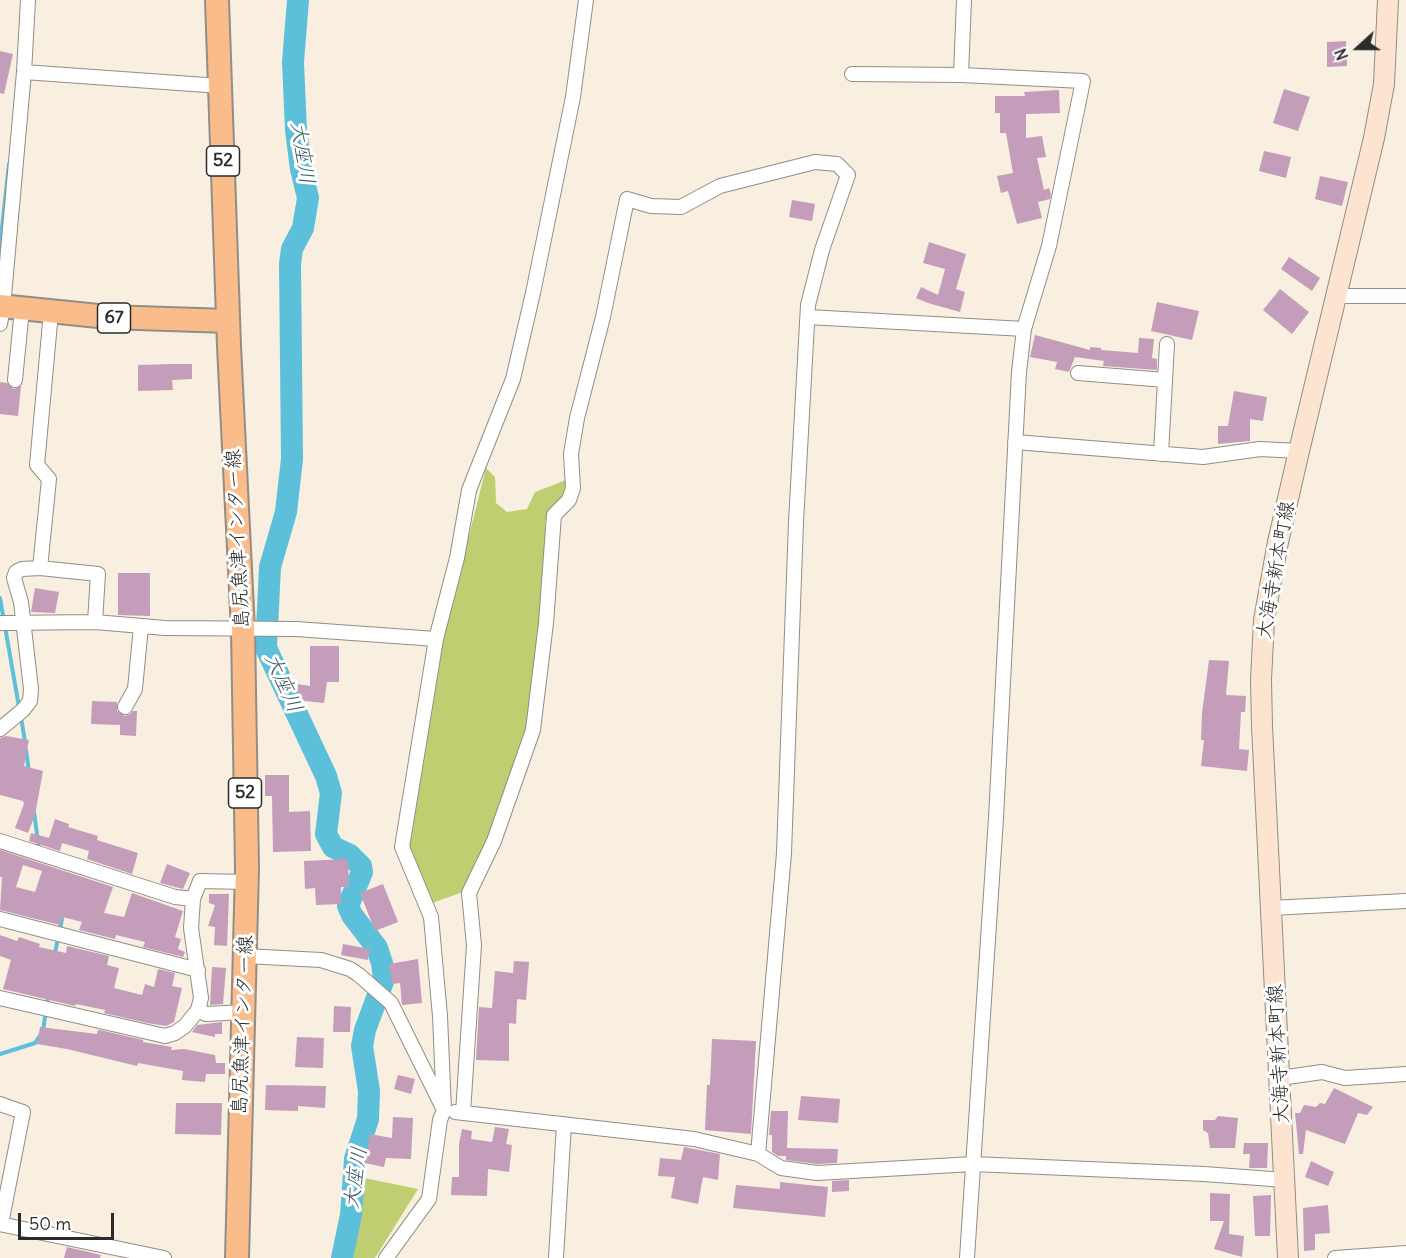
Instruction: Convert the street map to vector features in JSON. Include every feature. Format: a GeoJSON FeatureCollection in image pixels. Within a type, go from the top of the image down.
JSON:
{"type":"FeatureCollection","features":[{"type":"Feature","properties":{"kind":"main road","name":"島尻魚津インター線"},"geometry":{"type":"LineString","coordinates":[[217,0],[228,321],[243,630],[247,882],[237,1258]]}},
{"type":"Feature","properties":{"kind":"main road","name":"大海寺新本町線"},"geometry":{"type":"LineString","coordinates":[[1288,1258],[1261,680],[1264,620],[1278,542],[1364,186],[1378,116],[1384,84],[1388,0]]}},
{"type":"Feature","properties":{"kind":"main road","name":"67"},"geometry":{"type":"LineString","coordinates":[[6,311],[228,321]]}},
{"type":"Feature","properties":{"kind":"street"},"geometry":{"type":"LineString","coordinates":[[15,380],[6,311],[28,0]]}},
{"type":"Feature","properties":{"kind":"street"},"geometry":{"type":"LineString","coordinates":[[386,1258],[429,1199],[440,1120],[444,1110],[440,1016],[431,917],[402,847],[436,639],[457,558],[469,490],[513,379],[534,293],[573,97],[586,0]]}},
{"type":"Feature","properties":{"kind":"street"},"geometry":{"type":"LineString","coordinates":[[961,75],[964,0]]}},
{"type":"Feature","properties":{"kind":"street"},"geometry":{"type":"LineString","coordinates":[[24,72],[220,86]]}},
{"type":"Feature","properties":{"kind":"street"},"geometry":{"type":"LineString","coordinates":[[852,74],[961,75],[1083,81],[1049,246],[1024,329],[1015,442],[996,818],[967,1258]]}},
{"type":"Feature","properties":{"kind":"street"},"geometry":{"type":"LineString","coordinates":[[463,1113],[474,945],[469,893],[494,841],[533,730],[546,623],[554,515],[569,500],[573,488],[571,454],[577,418],[603,317],[627,199],[651,206],[681,207],[720,186],[815,162],[837,164],[848,175],[822,250],[808,305],[804,354],[784,854],[758,1154]]}},
{"type":"Feature","properties":{"kind":"street"},"geometry":{"type":"LineString","coordinates":[[1337,296],[1406,296]]}},
{"type":"Feature","properties":{"kind":"street"},"geometry":{"type":"LineString","coordinates":[[40,568],[49,479],[37,465],[51,312]]}},
{"type":"Feature","properties":{"kind":"street"},"geometry":{"type":"LineString","coordinates":[[808,317],[1024,329]]}},
{"type":"Feature","properties":{"kind":"street"},"geometry":{"type":"LineString","coordinates":[[1161,454],[1167,344]]}},
{"type":"Feature","properties":{"kind":"street"},"geometry":{"type":"LineString","coordinates":[[1078,372],[1165,380]]}},
{"type":"Feature","properties":{"kind":"street"},"geometry":{"type":"LineString","coordinates":[[1015,442],[1203,457],[1260,449],[1299,451]]}},
{"type":"Feature","properties":{"kind":"street"},"geometry":{"type":"LineString","coordinates":[[0,729],[23,710],[30,701],[31,689],[16,572],[22,569],[40,568],[98,574],[96,622]]}},
{"type":"Feature","properties":{"kind":"street"},"geometry":{"type":"LineString","coordinates":[[0,623],[96,622],[243,630],[296,629],[436,639]]}},
{"type":"Feature","properties":{"kind":"street"},"geometry":{"type":"LineString","coordinates":[[125,707],[135,689],[141,626]]}},
{"type":"Feature","properties":{"kind":"street"},"geometry":{"type":"LineString","coordinates":[[0,841],[175,897],[192,899]]}},
{"type":"Feature","properties":{"kind":"street"},"geometry":{"type":"LineString","coordinates":[[0,998],[165,1036],[175,1034],[198,1010],[201,998],[191,928],[192,899],[200,881],[247,882]]}},
{"type":"Feature","properties":{"kind":"street"},"geometry":{"type":"LineString","coordinates":[[1271,908],[1406,901]]}},
{"type":"Feature","properties":{"kind":"street"},"geometry":{"type":"LineString","coordinates":[[0,919],[198,970]]}},
{"type":"Feature","properties":{"kind":"street"},"geometry":{"type":"LineString","coordinates":[[246,956],[321,960],[350,969],[359,975],[391,1003],[444,1110]]}},
{"type":"Feature","properties":{"kind":"street"},"geometry":{"type":"LineString","coordinates":[[198,1010],[206,1014],[244,1012]]}},
{"type":"Feature","properties":{"kind":"street"},"geometry":{"type":"LineString","coordinates":[[1280,1078],[1322,1072],[1345,1078],[1406,1074]]}},
{"type":"Feature","properties":{"kind":"street"},"geometry":{"type":"LineString","coordinates":[[0,1104],[23,1112],[0,1224],[164,1258]]}},
{"type":"Feature","properties":{"kind":"street"},"geometry":{"type":"LineString","coordinates":[[444,1110],[694,1139],[758,1154],[781,1168],[817,1173],[973,1164],[1193,1173],[1285,1180]]}},
{"type":"Feature","properties":{"kind":"street"},"geometry":{"type":"LineString","coordinates":[[556,1258],[564,1124]]}},
{"type":"Feature","properties":{"kind":"street"},"geometry":{"type":"LineString","coordinates":[[1335,1258],[1406,1253]]}},
{"type":"Feature","properties":{"kind":"green space"},"geometry":{"type":"Polygon","coordinates":[[[486,468],[495,477],[496,503],[507,512],[527,509],[535,492],[566,480],[564,493],[545,523],[546,562],[528,721],[488,837],[463,892],[432,903],[407,845],[443,639],[486,468]]]}},
{"type":"Feature","properties":{"kind":"green space"},"geometry":{"type":"Polygon","coordinates":[[[364,1178],[418,1189],[375,1258],[353,1258],[364,1178]]]}},
{"type":"Feature","properties":{"kind":"building"},"geometry":{"type":"Polygon","coordinates":[[[1346,41],[1347,66],[1327,67],[1327,42],[1346,41]]]}},
{"type":"Feature","properties":{"kind":"building"},"geometry":{"type":"Polygon","coordinates":[[[0,51],[13,54],[4,94],[0,93],[0,51]]]}},
{"type":"Feature","properties":{"kind":"building"},"geometry":{"type":"Polygon","coordinates":[[[1284,89],[1310,97],[1298,131],[1273,123],[1284,89]]]}},
{"type":"Feature","properties":{"kind":"building"},"geometry":{"type":"Polygon","coordinates":[[[1059,90],[1060,113],[1026,114],[1026,138],[1042,136],[1046,157],[1037,158],[1044,190],[1049,188],[1051,194],[1050,199],[1038,202],[1042,218],[1017,224],[1008,191],[1001,193],[997,176],[1013,173],[1006,133],[1000,133],[1000,113],[995,113],[995,96],[1025,96],[1024,92],[1059,90]]]}},
{"type":"Feature","properties":{"kind":"building"},"geometry":{"type":"Polygon","coordinates":[[[1264,151],[1291,157],[1286,178],[1259,171],[1264,151]]]}},
{"type":"Feature","properties":{"kind":"building"},"geometry":{"type":"Polygon","coordinates":[[[1320,176],[1348,182],[1342,206],[1315,199],[1320,176]]]}},
{"type":"Feature","properties":{"kind":"building"},"geometry":{"type":"Polygon","coordinates":[[[792,200],[815,204],[812,221],[789,217],[792,200]]]}},
{"type":"Feature","properties":{"kind":"building"},"geometry":{"type":"Polygon","coordinates":[[[929,242],[966,254],[956,289],[965,292],[960,312],[916,298],[921,287],[938,295],[945,269],[923,263],[929,242]]]}},
{"type":"Feature","properties":{"kind":"building"},"geometry":{"type":"Polygon","coordinates":[[[1289,257],[1320,278],[1312,291],[1281,269],[1289,257]]]}},
{"type":"Feature","properties":{"kind":"building"},"geometry":{"type":"Polygon","coordinates":[[[1280,289],[1309,312],[1292,334],[1263,310],[1280,289]]]}},
{"type":"Feature","properties":{"kind":"building"},"geometry":{"type":"Polygon","coordinates":[[[1157,302],[1199,311],[1192,340],[1151,331],[1157,302]]]}},
{"type":"Feature","properties":{"kind":"building"},"geometry":{"type":"Polygon","coordinates":[[[1035,335],[1090,350],[1090,347],[1138,353],[1139,338],[1154,339],[1152,358],[1157,359],[1157,370],[1103,366],[1104,361],[1075,357],[1069,372],[1055,369],[1057,362],[1030,357],[1035,335]]]}},
{"type":"Feature","properties":{"kind":"building"},"geometry":{"type":"Polygon","coordinates":[[[192,364],[192,379],[172,380],[173,390],[138,391],[138,365],[192,364]]]}},
{"type":"Feature","properties":{"kind":"building"},"geometry":{"type":"Polygon","coordinates":[[[0,382],[7,383],[14,389],[21,386],[18,416],[0,414],[0,382]]]}},
{"type":"Feature","properties":{"kind":"building"},"geometry":{"type":"Polygon","coordinates":[[[1234,391],[1267,397],[1263,421],[1250,419],[1250,441],[1218,444],[1218,426],[1228,426],[1234,391]]]}},
{"type":"Feature","properties":{"kind":"building"},"geometry":{"type":"Polygon","coordinates":[[[118,573],[150,573],[150,616],[118,615],[118,573]]]}},
{"type":"Feature","properties":{"kind":"building"},"geometry":{"type":"Polygon","coordinates":[[[35,588],[59,592],[55,613],[31,612],[35,588]]]}},
{"type":"Feature","properties":{"kind":"building"},"geometry":{"type":"Polygon","coordinates":[[[310,646],[339,646],[339,682],[327,682],[324,703],[296,700],[298,684],[310,686],[310,646]]]}},
{"type":"Feature","properties":{"kind":"building"},"geometry":{"type":"Polygon","coordinates":[[[1209,660],[1229,661],[1226,695],[1246,696],[1245,712],[1241,712],[1239,749],[1249,750],[1247,771],[1201,766],[1204,740],[1201,740],[1202,713],[1209,660]]]}},
{"type":"Feature","properties":{"kind":"building"},"geometry":{"type":"Polygon","coordinates":[[[92,701],[117,702],[117,711],[125,716],[137,711],[136,736],[120,735],[120,725],[91,724],[92,701]]]}},
{"type":"Feature","properties":{"kind":"building"},"geometry":{"type":"Polygon","coordinates":[[[6,736],[29,740],[24,766],[43,771],[35,815],[28,833],[15,828],[24,804],[23,801],[0,795],[0,738],[6,736]]]}},
{"type":"Feature","properties":{"kind":"building"},"geometry":{"type":"Polygon","coordinates":[[[265,775],[289,775],[289,812],[310,811],[311,851],[273,852],[272,796],[265,796],[265,775]]]}},
{"type":"Feature","properties":{"kind":"building"},"geometry":{"type":"Polygon","coordinates":[[[55,819],[69,824],[68,827],[98,836],[97,840],[138,853],[132,874],[87,859],[89,851],[62,843],[60,851],[29,841],[31,833],[49,838],[55,819]]]}},
{"type":"Feature","properties":{"kind":"building"},"geometry":{"type":"Polygon","coordinates":[[[0,850],[113,887],[104,913],[124,917],[132,893],[183,911],[175,937],[181,939],[178,949],[185,952],[183,957],[143,947],[145,942],[116,935],[115,939],[79,930],[82,922],[63,917],[60,925],[0,910],[2,877],[0,877],[0,850]],[[23,865],[16,887],[35,892],[42,871],[23,865]]]}},
{"type":"Feature","properties":{"kind":"building"},"geometry":{"type":"Polygon","coordinates":[[[348,859],[349,887],[341,887],[341,904],[316,905],[315,888],[305,889],[304,861],[348,859]]]}},
{"type":"Feature","properties":{"kind":"building"},"geometry":{"type":"Polygon","coordinates":[[[167,864],[190,873],[183,889],[160,883],[167,864]]]}},
{"type":"Feature","properties":{"kind":"building"},"geometry":{"type":"Polygon","coordinates":[[[383,884],[398,922],[375,931],[360,893],[383,884]]]}},
{"type":"Feature","properties":{"kind":"building"},"geometry":{"type":"Polygon","coordinates":[[[209,894],[229,894],[227,946],[214,945],[215,927],[208,926],[215,905],[209,903],[209,894]]]}},
{"type":"Feature","properties":{"kind":"building"},"geometry":{"type":"Polygon","coordinates":[[[0,935],[17,941],[19,937],[40,944],[39,947],[66,953],[67,946],[109,956],[107,965],[119,968],[114,988],[142,995],[145,984],[154,987],[158,969],[175,973],[172,986],[182,988],[174,1022],[166,1026],[147,1023],[104,1013],[105,1010],[76,1004],[75,1006],[3,989],[11,960],[0,956],[0,935]]]}},
{"type":"Feature","properties":{"kind":"building"},"geometry":{"type":"Polygon","coordinates":[[[343,944],[370,949],[368,960],[341,955],[343,944]]]}},
{"type":"Feature","properties":{"kind":"building"},"geometry":{"type":"Polygon","coordinates":[[[418,959],[422,1003],[402,1005],[400,983],[392,984],[389,964],[418,959]]]}},
{"type":"Feature","properties":{"kind":"building"},"geometry":{"type":"Polygon","coordinates":[[[514,961],[529,962],[526,1000],[517,999],[516,1024],[509,1023],[509,1061],[476,1060],[479,1007],[492,1008],[495,971],[513,973],[514,961]]]}},
{"type":"Feature","properties":{"kind":"building"},"geometry":{"type":"Polygon","coordinates":[[[212,967],[226,968],[223,1004],[210,1005],[212,967]]]}},
{"type":"Feature","properties":{"kind":"building"},"geometry":{"type":"Polygon","coordinates":[[[334,1006],[351,1007],[350,1032],[333,1032],[334,1006]]]}},
{"type":"Feature","properties":{"kind":"building"},"geometry":{"type":"Polygon","coordinates":[[[222,1022],[222,1034],[215,1034],[215,1037],[192,1032],[197,1025],[222,1022]]]}},
{"type":"Feature","properties":{"kind":"building"},"geometry":{"type":"Polygon","coordinates":[[[40,1027],[97,1034],[100,1030],[172,1047],[171,1050],[184,1049],[215,1055],[216,1063],[225,1063],[225,1074],[206,1074],[205,1082],[182,1080],[183,1071],[138,1063],[137,1066],[37,1044],[40,1027]]]}},
{"type":"Feature","properties":{"kind":"building"},"geometry":{"type":"Polygon","coordinates":[[[297,1037],[324,1038],[323,1068],[295,1067],[297,1037]]]}},
{"type":"Feature","properties":{"kind":"building"},"geometry":{"type":"Polygon","coordinates":[[[712,1039],[756,1041],[751,1134],[705,1130],[712,1039]]]}},
{"type":"Feature","properties":{"kind":"building"},"geometry":{"type":"Polygon","coordinates":[[[398,1075],[415,1079],[411,1094],[394,1089],[398,1075]]]}},
{"type":"Feature","properties":{"kind":"building"},"geometry":{"type":"Polygon","coordinates":[[[266,1085],[326,1086],[325,1108],[298,1106],[298,1111],[265,1110],[266,1085]]]}},
{"type":"Feature","properties":{"kind":"building"},"geometry":{"type":"Polygon","coordinates":[[[1334,1088],[1373,1107],[1367,1115],[1358,1113],[1345,1144],[1306,1130],[1303,1154],[1299,1154],[1295,1113],[1300,1113],[1304,1105],[1316,1107],[1320,1103],[1325,1104],[1334,1088]]]}},
{"type":"Feature","properties":{"kind":"building"},"geometry":{"type":"Polygon","coordinates":[[[801,1096],[840,1099],[838,1123],[798,1120],[801,1096]]]}},
{"type":"Feature","properties":{"kind":"building"},"geometry":{"type":"Polygon","coordinates":[[[176,1103],[222,1103],[221,1135],[175,1134],[176,1103]]]}},
{"type":"Feature","properties":{"kind":"building"},"geometry":{"type":"Polygon","coordinates":[[[771,1111],[788,1111],[787,1148],[838,1149],[837,1163],[817,1164],[786,1160],[786,1156],[778,1156],[772,1152],[772,1135],[769,1135],[771,1111]]]}},
{"type":"Feature","properties":{"kind":"building"},"geometry":{"type":"Polygon","coordinates":[[[1218,1116],[1238,1118],[1235,1148],[1210,1148],[1208,1133],[1203,1130],[1203,1120],[1215,1120],[1218,1116]]]}},
{"type":"Feature","properties":{"kind":"building"},"geometry":{"type":"Polygon","coordinates":[[[393,1117],[413,1118],[411,1159],[386,1158],[384,1167],[365,1163],[370,1134],[392,1138],[393,1117]]]}},
{"type":"Feature","properties":{"kind":"building"},"geometry":{"type":"Polygon","coordinates":[[[495,1127],[509,1129],[506,1144],[512,1145],[509,1172],[488,1169],[487,1196],[451,1195],[452,1177],[459,1177],[459,1144],[462,1129],[472,1131],[471,1139],[492,1142],[495,1127]]]}},
{"type":"Feature","properties":{"kind":"building"},"geometry":{"type":"Polygon","coordinates":[[[1244,1143],[1268,1143],[1267,1168],[1249,1168],[1250,1154],[1243,1154],[1244,1143]]]}},
{"type":"Feature","properties":{"kind":"building"},"geometry":{"type":"Polygon","coordinates":[[[684,1147],[720,1154],[718,1180],[703,1177],[698,1204],[671,1198],[675,1177],[658,1176],[660,1158],[681,1160],[684,1147]]]}},
{"type":"Feature","properties":{"kind":"building"},"geometry":{"type":"Polygon","coordinates":[[[1311,1161],[1334,1172],[1328,1186],[1305,1177],[1311,1161]]]}},
{"type":"Feature","properties":{"kind":"building"},"geometry":{"type":"Polygon","coordinates":[[[849,1180],[849,1191],[832,1192],[832,1181],[849,1180]]]}},
{"type":"Feature","properties":{"kind":"building"},"geometry":{"type":"Polygon","coordinates":[[[780,1182],[828,1187],[825,1217],[733,1208],[736,1185],[780,1189],[780,1182]]]}},
{"type":"Feature","properties":{"kind":"building"},"geometry":{"type":"Polygon","coordinates":[[[1210,1193],[1230,1194],[1229,1234],[1244,1236],[1242,1257],[1214,1249],[1224,1221],[1210,1221],[1210,1193]]]}},
{"type":"Feature","properties":{"kind":"building"},"geometry":{"type":"Polygon","coordinates":[[[1271,1195],[1270,1236],[1255,1236],[1253,1196],[1271,1195]]]}},
{"type":"Feature","properties":{"kind":"building"},"geometry":{"type":"Polygon","coordinates":[[[1328,1205],[1330,1233],[1315,1234],[1315,1250],[1304,1251],[1303,1208],[1328,1205]]]}},
{"type":"Feature","properties":{"kind":"building"},"geometry":{"type":"Polygon","coordinates":[[[67,1247],[101,1255],[100,1258],[64,1258],[67,1247]]]}},
{"type":"Feature","properties":{"kind":"waterway","name":"大座川"},"geometry":{"type":"LineString","coordinates":[[298,0],[293,62],[296,130],[301,169],[308,198],[303,228],[292,249],[290,264],[292,459],[286,512],[270,567],[266,648],[326,776],[331,793],[326,834],[333,847],[350,855],[361,866],[362,872],[348,906],[352,915],[377,948],[384,979],[365,1030],[362,1046],[369,1091],[368,1119],[355,1159],[351,1215],[342,1258]]}},
{"type":"Feature","properties":{"kind":"waterway"},"geometry":{"type":"LineString","coordinates":[[0,246],[9,164]]}},
{"type":"Feature","properties":{"kind":"waterway"},"geometry":{"type":"LineString","coordinates":[[0,598],[19,707]]}},
{"type":"Feature","properties":{"kind":"waterway"},"geometry":{"type":"LineString","coordinates":[[21,717],[25,742]]}},
{"type":"Feature","properties":{"kind":"waterway"},"geometry":{"type":"LineString","coordinates":[[26,750],[29,772]]}},
{"type":"Feature","properties":{"kind":"waterway"},"geometry":{"type":"LineString","coordinates":[[34,812],[39,849]]}},
{"type":"Feature","properties":{"kind":"waterway"},"geometry":{"type":"LineString","coordinates":[[55,953],[62,919]]}},
{"type":"Feature","properties":{"kind":"waterway"},"geometry":{"type":"LineString","coordinates":[[0,1054],[35,1043],[43,1031],[48,996]]}}]}
